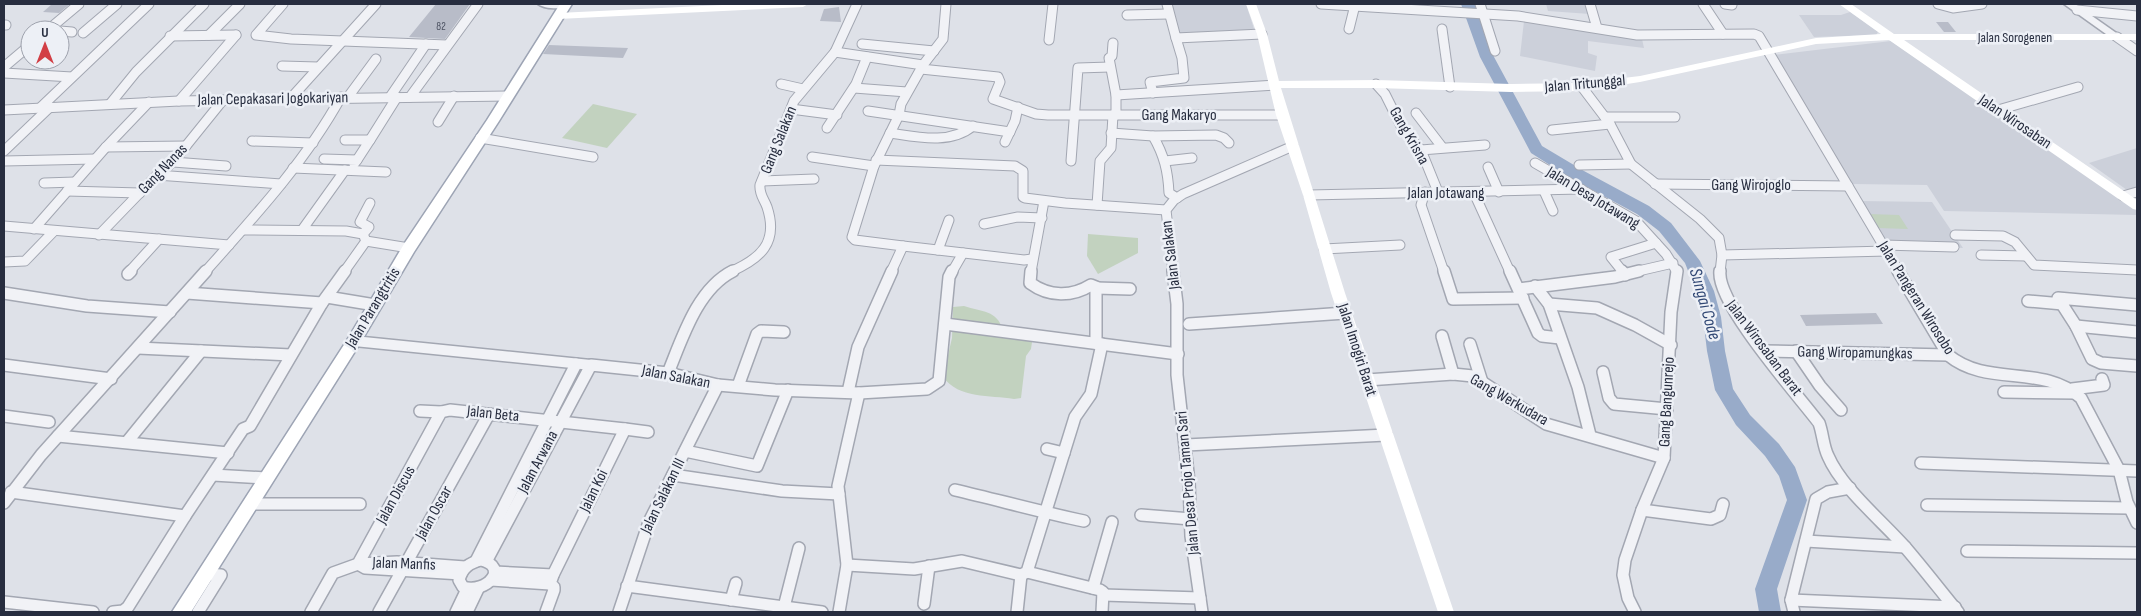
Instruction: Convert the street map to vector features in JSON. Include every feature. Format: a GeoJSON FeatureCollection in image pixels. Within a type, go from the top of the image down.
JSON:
{"type":"FeatureCollection","features":[{"type":"Feature","properties":{"kind":"main road"},"geometry":{"type":"LineString","coordinates":[[563,8],[803,4]]}},
{"type":"Feature","properties":{"kind":"main road","name":"Jalan Imogiri Barat"},"geometry":{"type":"LineString","coordinates":[[1251,4],[1262,34],[1282,115],[1309,195],[1324,249],[1446,612]]}},
{"type":"Feature","properties":{"kind":"main road","name":"Jalan Wirosaban"},"geometry":{"type":"LineString","coordinates":[[1844,4],[2137,206]]}},
{"type":"Feature","properties":{"kind":"main road","name":"Jalan Parangtritis"},"geometry":{"type":"LineString","coordinates":[[181,612],[354,341],[409,248],[493,121],[563,8]]}},
{"type":"Feature","properties":{"kind":"main road","name":"Jalan Sorogenen"},"geometry":{"type":"LineString","coordinates":[[1892,37],[2137,37]]}},
{"type":"Feature","properties":{"kind":"main road","name":"Jalan Tritunggal"},"geometry":{"type":"LineString","coordinates":[[1274,85],[1376,84],[1487,88],[1582,87],[1640,79],[1816,41],[1892,37]]}},
{"type":"Feature","properties":{"kind":"street"},"geometry":{"type":"LineString","coordinates":[[60,20],[78,4]]}},
{"type":"Feature","properties":{"kind":"street"},"geometry":{"type":"LineString","coordinates":[[82,33],[117,4]]}},
{"type":"Feature","properties":{"kind":"street"},"geometry":{"type":"LineString","coordinates":[[40,108],[149,4]]}},
{"type":"Feature","properties":{"kind":"street"},"geometry":{"type":"LineString","coordinates":[[110,104],[136,72],[204,4]]}},
{"type":"Feature","properties":{"kind":"street"},"geometry":{"type":"LineString","coordinates":[[210,35],[240,4]]}},
{"type":"Feature","properties":{"kind":"street"},"geometry":{"type":"LineString","coordinates":[[283,4],[256,34],[276,38],[447,45]]}},
{"type":"Feature","properties":{"kind":"street"},"geometry":{"type":"LineString","coordinates":[[292,98],[376,4]]}},
{"type":"Feature","properties":{"kind":"street"},"geometry":{"type":"LineString","coordinates":[[410,97],[478,4]]}},
{"type":"Feature","properties":{"kind":"street"},"geometry":{"type":"LineString","coordinates":[[543,4],[563,8]]}},
{"type":"Feature","properties":{"kind":"street","name":"Gang Salakan"},"geometry":{"type":"LineString","coordinates":[[668,373],[689,323],[716,283],[726,275],[755,261],[767,244],[769,234],[767,210],[759,191],[762,181],[794,100],[835,52],[857,4]]}},
{"type":"Feature","properties":{"kind":"street"},"geometry":{"type":"LineString","coordinates":[[946,4],[944,35],[922,67],[901,104],[899,115],[875,163],[852,238],[855,240],[903,246],[1024,260],[1032,259]]}},
{"type":"Feature","properties":{"kind":"street"},"geometry":{"type":"LineString","coordinates":[[1049,40],[1053,4]]}},
{"type":"Feature","properties":{"kind":"street"},"geometry":{"type":"LineString","coordinates":[[1153,93],[1150,82],[1184,78],[1182,58],[1166,4]]}},
{"type":"Feature","properties":{"kind":"street"},"geometry":{"type":"LineString","coordinates":[[1321,4],[1421,6],[1460,11],[1480,10],[1645,35],[1723,34]]}},
{"type":"Feature","properties":{"kind":"street"},"geometry":{"type":"LineString","coordinates":[[1590,4],[1597,28]]}},
{"type":"Feature","properties":{"kind":"street"},"geometry":{"type":"LineString","coordinates":[[1703,4],[1723,34]]}},
{"type":"Feature","properties":{"kind":"street"},"geometry":{"type":"LineString","coordinates":[[1938,4],[1953,8],[1982,4]]}},
{"type":"Feature","properties":{"kind":"street"},"geometry":{"type":"LineString","coordinates":[[1348,29],[1355,5]]}},
{"type":"Feature","properties":{"kind":"street"},"geometry":{"type":"LineString","coordinates":[[2073,7],[2137,16]]}},
{"type":"Feature","properties":{"kind":"street"},"geometry":{"type":"LineString","coordinates":[[2073,7],[2137,51]]}},
{"type":"Feature","properties":{"kind":"street"},"geometry":{"type":"LineString","coordinates":[[1480,10],[1495,51]]}},
{"type":"Feature","properties":{"kind":"street"},"geometry":{"type":"LineString","coordinates":[[1126,15],[1168,14]]}},
{"type":"Feature","properties":{"kind":"street"},"geometry":{"type":"LineString","coordinates":[[1442,29],[1450,86]]}},
{"type":"Feature","properties":{"kind":"street"},"geometry":{"type":"LineString","coordinates":[[1176,38],[1262,34]]}},
{"type":"Feature","properties":{"kind":"street","name":"Jalan Pangeran Wirosobo"},"geometry":{"type":"LineString","coordinates":[[1723,34],[1757,34],[1763,40],[1768,52],[1948,355],[1969,368],[2039,380],[2074,391]]}},
{"type":"Feature","properties":{"kind":"street"},"geometry":{"type":"LineString","coordinates":[[170,36],[236,36],[179,101]]}},
{"type":"Feature","properties":{"kind":"street"},"geometry":{"type":"LineString","coordinates":[[1097,205],[1100,161],[1111,148],[1116,95],[1110,67],[1113,43]]}},
{"type":"Feature","properties":{"kind":"street"},"geometry":{"type":"LineString","coordinates":[[302,230],[357,160],[426,44]]}},
{"type":"Feature","properties":{"kind":"street"},"geometry":{"type":"LineString","coordinates":[[862,44],[934,51]]}},
{"type":"Feature","properties":{"kind":"street"},"geometry":{"type":"LineString","coordinates":[[835,52],[922,67]]}},
{"type":"Feature","properties":{"kind":"street"},"geometry":{"type":"LineString","coordinates":[[4,67],[20,53]]}},
{"type":"Feature","properties":{"kind":"street"},"geometry":{"type":"LineString","coordinates":[[828,128],[854,88],[868,57]]}},
{"type":"Feature","properties":{"kind":"street"},"geometry":{"type":"LineString","coordinates":[[4,503],[58,436],[244,230],[313,143],[344,97],[376,59]]}},
{"type":"Feature","properties":{"kind":"street"},"geometry":{"type":"LineString","coordinates":[[282,66],[318,67]]}},
{"type":"Feature","properties":{"kind":"street","name":"Gang Makaryo"},"geometry":{"type":"LineString","coordinates":[[922,67],[998,77],[1000,82],[992,99],[1042,115],[1282,115]]}},
{"type":"Feature","properties":{"kind":"street"},"geometry":{"type":"LineString","coordinates":[[1071,161],[1079,67],[1110,67]]}},
{"type":"Feature","properties":{"kind":"street"},"geometry":{"type":"LineString","coordinates":[[4,73],[72,77]]}},
{"type":"Feature","properties":{"kind":"street"},"geometry":{"type":"LineString","coordinates":[[781,84],[803,90]]}},
{"type":"Feature","properties":{"kind":"street","name":"Gang Krisna"},"geometry":{"type":"LineString","coordinates":[[1376,84],[1385,94],[1398,122],[1421,150],[1438,192]]}},
{"type":"Feature","properties":{"kind":"street"},"geometry":{"type":"LineString","coordinates":[[1116,95],[1274,85]]}},
{"type":"Feature","properties":{"kind":"street","name":"Jalan Wirosaban Barat"},"geometry":{"type":"LineString","coordinates":[[1582,87],[1608,120],[1631,164],[1710,228],[1720,241],[1722,255],[1719,280],[1726,298],[1763,351],[1819,423],[1824,435],[1828,457],[1850,488],[1905,547],[1956,610]]}},
{"type":"Feature","properties":{"kind":"street"},"geometry":{"type":"LineString","coordinates":[[1998,110],[2078,87]]}},
{"type":"Feature","properties":{"kind":"street"},"geometry":{"type":"LineString","coordinates":[[854,88],[908,92]]}},
{"type":"Feature","properties":{"kind":"street"},"geometry":{"type":"LineString","coordinates":[[438,122],[454,96]]}},
{"type":"Feature","properties":{"kind":"street","name":"Jalan Cepakasari Jogokariyan"},"geometry":{"type":"LineString","coordinates":[[4,110],[179,101],[507,96]]}},
{"type":"Feature","properties":{"kind":"street","name":"Gang Nanas"},"geometry":{"type":"LineString","coordinates":[[99,235],[157,175],[173,162],[223,100]]}},
{"type":"Feature","properties":{"kind":"street"},"geometry":{"type":"LineString","coordinates":[[34,229],[96,158],[149,102]]}},
{"type":"Feature","properties":{"kind":"street"},"geometry":{"type":"LineString","coordinates":[[4,151],[50,107]]}},
{"type":"Feature","properties":{"kind":"street"},"geometry":{"type":"LineString","coordinates":[[1005,142],[1015,121],[1018,107]]}},
{"type":"Feature","properties":{"kind":"street"},"geometry":{"type":"LineString","coordinates":[[791,109],[836,115]]}},
{"type":"Feature","properties":{"kind":"street"},"geometry":{"type":"LineString","coordinates":[[868,111],[1010,132]]}},
{"type":"Feature","properties":{"kind":"street"},"geometry":{"type":"LineString","coordinates":[[1416,112],[1442,147]]}},
{"type":"Feature","properties":{"kind":"street"},"geometry":{"type":"LineString","coordinates":[[1552,130],[1608,120],[1675,118]]}},
{"type":"Feature","properties":{"kind":"street"},"geometry":{"type":"LineString","coordinates":[[890,133],[946,137],[965,132],[973,126]]}},
{"type":"Feature","properties":{"kind":"street"},"geometry":{"type":"LineString","coordinates":[[1406,132],[1428,129]]}},
{"type":"Feature","properties":{"kind":"street"},"geometry":{"type":"LineString","coordinates":[[1111,133],[1153,136],[1216,135],[1224,138],[1229,143]]}},
{"type":"Feature","properties":{"kind":"street"},"geometry":{"type":"LineString","coordinates":[[1153,136],[1165,161],[1174,196]]}},
{"type":"Feature","properties":{"kind":"street"},"geometry":{"type":"LineString","coordinates":[[480,138],[592,157]]}},
{"type":"Feature","properties":{"kind":"street"},"geometry":{"type":"LineString","coordinates":[[345,140],[370,140]]}},
{"type":"Feature","properties":{"kind":"street"},"geometry":{"type":"LineString","coordinates":[[252,141],[313,143]]}},
{"type":"Feature","properties":{"kind":"street"},"geometry":{"type":"LineString","coordinates":[[1421,150],[1485,145]]}},
{"type":"Feature","properties":{"kind":"street"},"geometry":{"type":"LineString","coordinates":[[106,147],[186,146]]}},
{"type":"Feature","properties":{"kind":"street","name":"Jalan Salakan"},"geometry":{"type":"LineString","coordinates":[[1178,354],[1177,304],[1161,209],[1174,196],[1293,146]]}},
{"type":"Feature","properties":{"kind":"street"},"geometry":{"type":"LineString","coordinates":[[812,156],[875,163],[1015,166],[1023,170],[1023,197],[1044,201],[1161,209]]}},
{"type":"Feature","properties":{"kind":"street"},"geometry":{"type":"LineString","coordinates":[[4,161],[96,158]]}},
{"type":"Feature","properties":{"kind":"street"},"geometry":{"type":"LineString","coordinates":[[1165,161],[1192,158]]}},
{"type":"Feature","properties":{"kind":"street"},"geometry":{"type":"LineString","coordinates":[[324,159],[357,160]]}},
{"type":"Feature","properties":{"kind":"street"},"geometry":{"type":"LineString","coordinates":[[173,162],[226,166]]}},
{"type":"Feature","properties":{"kind":"street","name":"Jalan Desa Jotawang"},"geometry":{"type":"LineString","coordinates":[[1535,163],[1636,221],[1673,263]]}},
{"type":"Feature","properties":{"kind":"street"},"geometry":{"type":"LineString","coordinates":[[1579,165],[1631,164]]}},
{"type":"Feature","properties":{"kind":"street"},"geometry":{"type":"LineString","coordinates":[[1488,167],[1499,192]]}},
{"type":"Feature","properties":{"kind":"street"},"geometry":{"type":"LineString","coordinates":[[293,168],[386,172]]}},
{"type":"Feature","properties":{"kind":"street"},"geometry":{"type":"LineString","coordinates":[[157,175],[281,184]]}},
{"type":"Feature","properties":{"kind":"street"},"geometry":{"type":"LineString","coordinates":[[762,181],[814,179]]}},
{"type":"Feature","properties":{"kind":"street"},"geometry":{"type":"LineString","coordinates":[[44,183],[75,182]]}},
{"type":"Feature","properties":{"kind":"street","name":"Gang Wirojoglo"},"geometry":{"type":"LineString","coordinates":[[1655,184],[1848,186]]}},
{"type":"Feature","properties":{"kind":"street","name":"Jalan Jotawang"},"geometry":{"type":"LineString","coordinates":[[1309,195],[1425,192],[1474,193],[1582,189]]}},
{"type":"Feature","properties":{"kind":"street"},"geometry":{"type":"LineString","coordinates":[[67,191],[140,193]]}},
{"type":"Feature","properties":{"kind":"street"},"geometry":{"type":"LineString","coordinates":[[1544,191],[1553,211]]}},
{"type":"Feature","properties":{"kind":"street"},"geometry":{"type":"LineString","coordinates":[[1425,192],[1421,205],[1453,299],[1521,294],[1535,286],[1625,275],[1673,263],[1677,274],[1671,312],[1671,345],[1635,325],[1597,308],[1549,304]]}},
{"type":"Feature","properties":{"kind":"street"},"geometry":{"type":"LineString","coordinates":[[2123,196],[2137,192]]}},
{"type":"Feature","properties":{"kind":"street"},"geometry":{"type":"LineString","coordinates":[[1474,193],[1539,334],[1560,338]]}},
{"type":"Feature","properties":{"kind":"street"},"geometry":{"type":"LineString","coordinates":[[1044,201],[1032,259],[1030,283],[1033,286],[1061,294],[1078,292],[1091,285],[1096,288],[1130,289]]}},
{"type":"Feature","properties":{"kind":"street"},"geometry":{"type":"LineString","coordinates":[[113,612],[123,611],[128,607],[185,516],[243,429],[252,424],[324,300],[364,238],[369,227],[360,222],[370,203]]}},
{"type":"Feature","properties":{"kind":"street"},"geometry":{"type":"LineString","coordinates":[[984,224],[1018,217],[1042,218]]}},
{"type":"Feature","properties":{"kind":"street"},"geometry":{"type":"LineString","coordinates":[[938,250],[949,220]]}},
{"type":"Feature","properties":{"kind":"street"},"geometry":{"type":"LineString","coordinates":[[4,226],[229,245]]}},
{"type":"Feature","properties":{"kind":"street"},"geometry":{"type":"LineString","coordinates":[[244,230],[346,231],[364,238],[409,248]]}},
{"type":"Feature","properties":{"kind":"street"},"geometry":{"type":"LineString","coordinates":[[4,262],[25,261],[54,231]]}},
{"type":"Feature","properties":{"kind":"street"},"geometry":{"type":"LineString","coordinates":[[1955,235],[2003,236],[2015,242],[2034,265],[2137,270]]}},
{"type":"Feature","properties":{"kind":"street"},"geometry":{"type":"LineString","coordinates":[[128,274],[159,239]]}},
{"type":"Feature","properties":{"kind":"street"},"geometry":{"type":"LineString","coordinates":[[1625,275],[1611,257],[1656,243]]}},
{"type":"Feature","properties":{"kind":"street"},"geometry":{"type":"LineString","coordinates":[[1324,249],[1400,245]]}},
{"type":"Feature","properties":{"kind":"street"},"geometry":{"type":"LineString","coordinates":[[839,612],[847,565],[839,494],[839,477],[854,392],[858,347],[903,246]]}},
{"type":"Feature","properties":{"kind":"street"},"geometry":{"type":"LineString","coordinates":[[1722,255],[1954,247]]}},
{"type":"Feature","properties":{"kind":"street"},"geometry":{"type":"LineString","coordinates":[[963,253],[950,277],[945,324],[1053,340],[1178,354]]}},
{"type":"Feature","properties":{"kind":"street"},"geometry":{"type":"LineString","coordinates":[[1981,255],[2026,256]]}},
{"type":"Feature","properties":{"kind":"street"},"geometry":{"type":"LineString","coordinates":[[1535,286],[1549,304],[1578,387],[1590,435]]}},
{"type":"Feature","properties":{"kind":"street"},"geometry":{"type":"LineString","coordinates":[[1017,612],[1024,574],[1074,417],[1091,394],[1099,344],[1096,288]]}},
{"type":"Feature","properties":{"kind":"street"},"geometry":{"type":"LineString","coordinates":[[4,293],[94,307],[170,312]]}},
{"type":"Feature","properties":{"kind":"street"},"geometry":{"type":"LineString","coordinates":[[186,293],[324,300],[375,305]]}},
{"type":"Feature","properties":{"kind":"street"},"geometry":{"type":"LineString","coordinates":[[2137,305],[2059,297],[2094,360],[2101,363],[2137,366]]}},
{"type":"Feature","properties":{"kind":"street"},"geometry":{"type":"LineString","coordinates":[[2028,301],[2063,304]]}},
{"type":"Feature","properties":{"kind":"street"},"geometry":{"type":"LineString","coordinates":[[1189,324],[1345,313]]}},
{"type":"Feature","properties":{"kind":"street","name":"Jalan Salakan"},"geometry":{"type":"LineString","coordinates":[[354,341],[668,373],[718,385],[854,392],[927,388],[936,384],[940,376],[945,324]]}},
{"type":"Feature","properties":{"kind":"street"},"geometry":{"type":"LineString","coordinates":[[2076,326],[2137,332]]}},
{"type":"Feature","properties":{"kind":"street"},"geometry":{"type":"LineString","coordinates":[[738,386],[757,334],[761,331],[784,332]]}},
{"type":"Feature","properties":{"kind":"street"},"geometry":{"type":"LineString","coordinates":[[1442,336],[1452,374]]}},
{"type":"Feature","properties":{"kind":"street"},"geometry":{"type":"LineString","coordinates":[[1470,344],[1482,382]]}},
{"type":"Feature","properties":{"kind":"street","name":"Gang Bangunrejo"},"geometry":{"type":"LineString","coordinates":[[1635,612],[1628,598],[1623,575],[1625,560],[1642,510],[1664,458],[1671,345]]}},
{"type":"Feature","properties":{"kind":"street"},"geometry":{"type":"LineString","coordinates":[[138,348],[291,355]]}},
{"type":"Feature","properties":{"kind":"street"},"geometry":{"type":"LineString","coordinates":[[128,442],[201,351]]}},
{"type":"Feature","properties":{"kind":"street","name":"Gang Wiropamungkas"},"geometry":{"type":"LineString","coordinates":[[1763,351],[1948,355]]}},
{"type":"Feature","properties":{"kind":"street"},"geometry":{"type":"LineString","coordinates":[[1796,351],[1820,386],[1840,410]]}},
{"type":"Feature","properties":{"kind":"street","name":"Jalan Desa Projo Taman Sari"},"geometry":{"type":"LineString","coordinates":[[1178,354],[1177,375],[1186,445],[1191,536],[1202,612]]}},
{"type":"Feature","properties":{"kind":"street","name":"Jalan Arwana"},"geometry":{"type":"LineString","coordinates":[[481,560],[547,420],[576,364]]}},
{"type":"Feature","properties":{"kind":"street","name":"Jalan Arwana"},"geometry":{"type":"LineString","coordinates":[[481,560],[591,365]]}},
{"type":"Feature","properties":{"kind":"street"},"geometry":{"type":"LineString","coordinates":[[5,367],[111,379]]}},
{"type":"Feature","properties":{"kind":"street"},"geometry":{"type":"LineString","coordinates":[[1603,372],[1609,398],[1614,404],[1667,409]]}},
{"type":"Feature","properties":{"kind":"street","name":"Gang Werkudara"},"geometry":{"type":"LineString","coordinates":[[1367,380],[1452,374],[1473,376],[1539,420],[1664,458]]}},
{"type":"Feature","properties":{"kind":"street"},"geometry":{"type":"LineString","coordinates":[[2004,392],[2074,391],[2104,386],[2102,379]]}},
{"type":"Feature","properties":{"kind":"street","name":"Jalan Salakan III"},"geometry":{"type":"LineString","coordinates":[[619,612],[649,522],[718,385]]}},
{"type":"Feature","properties":{"kind":"street"},"geometry":{"type":"LineString","coordinates":[[685,451],[757,466],[788,390]]}},
{"type":"Feature","properties":{"kind":"street"},"geometry":{"type":"LineString","coordinates":[[2074,391],[2102,434],[2119,470],[2137,523]]}},
{"type":"Feature","properties":{"kind":"street","name":"Jalan Beta"},"geometry":{"type":"LineString","coordinates":[[420,411],[441,412],[450,410],[560,421]]}},
{"type":"Feature","properties":{"kind":"street","name":"Jalan Discus"},"geometry":{"type":"LineString","coordinates":[[358,564],[406,478],[432,425],[441,412]]}},
{"type":"Feature","properties":{"kind":"street","name":"Jalan Oscar"},"geometry":{"type":"LineString","coordinates":[[379,612],[489,414]]}},
{"type":"Feature","properties":{"kind":"street"},"geometry":{"type":"LineString","coordinates":[[4,416],[49,422]]}},
{"type":"Feature","properties":{"kind":"street"},"geometry":{"type":"LineString","coordinates":[[560,421],[648,432]]}},
{"type":"Feature","properties":{"kind":"street","name":"Jalan Koi"},"geometry":{"type":"LineString","coordinates":[[546,612],[554,590],[552,579],[625,429]]}},
{"type":"Feature","properties":{"kind":"street"},"geometry":{"type":"LineString","coordinates":[[1186,445],[1386,435]]}},
{"type":"Feature","properties":{"kind":"street"},"geometry":{"type":"LineString","coordinates":[[58,436],[228,453]]}},
{"type":"Feature","properties":{"kind":"street"},"geometry":{"type":"LineString","coordinates":[[1047,449],[1064,453]]}},
{"type":"Feature","properties":{"kind":"street"},"geometry":{"type":"LineString","coordinates":[[1921,463],[2137,471]]}},
{"type":"Feature","properties":{"kind":"street"},"geometry":{"type":"LineString","coordinates":[[213,475],[266,478]]}},
{"type":"Feature","properties":{"kind":"street"},"geometry":{"type":"LineString","coordinates":[[672,475],[782,490],[839,494]]}},
{"type":"Feature","properties":{"kind":"street"},"geometry":{"type":"LineString","coordinates":[[1850,488],[1828,492],[1817,497],[1793,606],[1956,610]]}},
{"type":"Feature","properties":{"kind":"street"},"geometry":{"type":"LineString","coordinates":[[955,490],[1024,506],[1044,513],[1084,521]]}},
{"type":"Feature","properties":{"kind":"street"},"geometry":{"type":"LineString","coordinates":[[11,492],[185,516]]}},
{"type":"Feature","properties":{"kind":"street"},"geometry":{"type":"LineString","coordinates":[[249,504],[360,504]]}},
{"type":"Feature","properties":{"kind":"street"},"geometry":{"type":"LineString","coordinates":[[1642,510],[1711,519],[1720,515],[1724,504]]}},
{"type":"Feature","properties":{"kind":"street"},"geometry":{"type":"LineString","coordinates":[[1927,505],[2131,505]]}},
{"type":"Feature","properties":{"kind":"street"},"geometry":{"type":"LineString","coordinates":[[1141,515],[1190,519]]}},
{"type":"Feature","properties":{"kind":"street"},"geometry":{"type":"LineString","coordinates":[[1102,612],[1098,591],[1112,522]]}},
{"type":"Feature","properties":{"kind":"street"},"geometry":{"type":"LineString","coordinates":[[1806,541],[1905,547]]}},
{"type":"Feature","properties":{"kind":"street"},"geometry":{"type":"LineString","coordinates":[[784,607],[799,548]]}},
{"type":"Feature","properties":{"kind":"street"},"geometry":{"type":"LineString","coordinates":[[1967,551],[2137,553]]}},
{"type":"Feature","properties":{"kind":"street"},"geometry":{"type":"LineString","coordinates":[[472,589],[460,584],[463,570],[481,560],[494,566],[493,576]]}},
{"type":"Feature","properties":{"kind":"street"},"geometry":{"type":"LineString","coordinates":[[847,565],[904,569],[962,561],[1098,591],[1200,598]]}},
{"type":"Feature","properties":{"kind":"street","name":"Jalan Manfis"},"geometry":{"type":"LineString","coordinates":[[311,612],[334,573],[358,564],[367,562],[404,567],[463,570]]}},
{"type":"Feature","properties":{"kind":"street"},"geometry":{"type":"LineString","coordinates":[[924,604],[929,566]]}},
{"type":"Feature","properties":{"kind":"street"},"geometry":{"type":"LineString","coordinates":[[198,612],[221,575],[205,574]]}},
{"type":"Feature","properties":{"kind":"street"},"geometry":{"type":"LineString","coordinates":[[456,612],[472,589],[493,576],[552,579]]}},
{"type":"Feature","properties":{"kind":"street"},"geometry":{"type":"LineString","coordinates":[[731,600],[736,583]]}},
{"type":"Feature","properties":{"kind":"street"},"geometry":{"type":"LineString","coordinates":[[627,586],[822,612]]}},
{"type":"Feature","properties":{"kind":"street"},"geometry":{"type":"LineString","coordinates":[[468,612],[472,589]]}},
{"type":"Feature","properties":{"kind":"street"},"geometry":{"type":"LineString","coordinates":[[4,602],[94,612]]}},
{"type":"Feature","properties":{"kind":"shaded area"},"geometry":{"type":"Polygon","coordinates":[[[1168,4],[1246,4],[1255,32],[1176,37],[1168,4]]]}},
{"type":"Feature","properties":{"kind":"shaded area"},"geometry":{"type":"Polygon","coordinates":[[[1546,4],[1588,4],[1590,14],[1548,11],[1546,4]]]}},
{"type":"Feature","properties":{"kind":"shaded area"},"geometry":{"type":"Polygon","coordinates":[[[1850,12],[1878,32],[1876,35],[1814,37],[1799,15],[1841,15],[1850,12]]]}},
{"type":"Feature","properties":{"kind":"shaded area"},"geometry":{"type":"Polygon","coordinates":[[[1524,21],[1642,39],[1644,48],[1588,41],[1588,53],[1597,56],[1595,71],[1520,56],[1524,21]]]}},
{"type":"Feature","properties":{"kind":"shaded area"},"geometry":{"type":"Polygon","coordinates":[[[1891,41],[2137,210],[2137,215],[1944,211],[1927,185],[1852,184],[1773,55],[1891,41]]]}},
{"type":"Feature","properties":{"kind":"shaded area"},"geometry":{"type":"Polygon","coordinates":[[[2137,148],[2137,187],[2127,190],[2089,163],[2137,148]]]}},
{"type":"Feature","properties":{"kind":"shaded area"},"geometry":{"type":"Polygon","coordinates":[[[1859,201],[1932,202],[1963,248],[1885,244],[1859,201]]]}},
{"type":"Feature","properties":{"kind":"green space"},"geometry":{"type":"Polygon","coordinates":[[[593,104],[637,114],[607,148],[562,138],[593,104]]]}},
{"type":"Feature","properties":{"kind":"green space"},"geometry":{"type":"Polygon","coordinates":[[[1868,214],[1899,215],[1908,229],[1877,228],[1868,214]]]}},
{"type":"Feature","properties":{"kind":"green space"},"geometry":{"type":"Polygon","coordinates":[[[1088,234],[1138,238],[1138,253],[1098,274],[1087,256],[1088,234]]]}},
{"type":"Feature","properties":{"kind":"green space"},"geometry":{"type":"Polygon","coordinates":[[[964,306],[993,315],[1003,330],[1030,336],[1032,342],[1031,349],[1026,356],[1021,398],[1014,399],[966,393],[957,389],[943,377],[952,338],[953,307],[964,306]]]}},
{"type":"Feature","properties":{"kind":"building"},"geometry":{"type":"Polygon","coordinates":[[[52,4],[70,4],[59,13],[43,12],[52,4]]]}},
{"type":"Feature","properties":{"kind":"building"},"geometry":{"type":"Polygon","coordinates":[[[436,4],[470,4],[445,39],[409,37],[436,4]]]}},
{"type":"Feature","properties":{"kind":"building"},"geometry":{"type":"Polygon","coordinates":[[[839,7],[841,22],[820,21],[824,9],[839,7]]]}},
{"type":"Feature","properties":{"kind":"building"},"geometry":{"type":"Polygon","coordinates":[[[1936,22],[1948,22],[1956,32],[1944,32],[1936,22]]]}},
{"type":"Feature","properties":{"kind":"building"},"geometry":{"type":"Polygon","coordinates":[[[549,45],[628,48],[623,58],[543,54],[549,45]]]}},
{"type":"Feature","properties":{"kind":"building"},"geometry":{"type":"Polygon","coordinates":[[[1876,313],[1883,324],[1806,326],[1800,315],[1876,313]]]}},
{"type":"Feature","properties":{"kind":"waterway","name":"Sungai Code"},"geometry":{"type":"LineString","coordinates":[[1468,4],[1487,57],[1536,149],[1578,175],[1643,210],[1665,227],[1692,261],[1705,291],[1712,317],[1716,351],[1724,390],[1743,420],[1772,450],[1788,473],[1797,500],[1766,589],[1770,612]]}}]}
